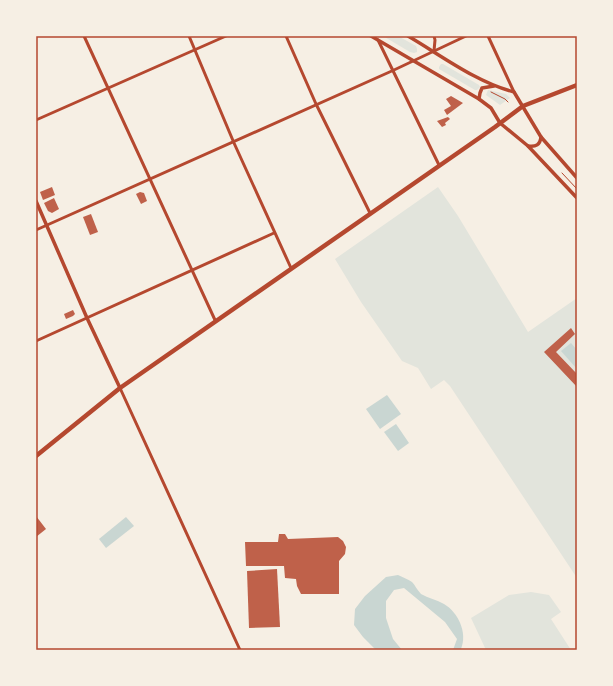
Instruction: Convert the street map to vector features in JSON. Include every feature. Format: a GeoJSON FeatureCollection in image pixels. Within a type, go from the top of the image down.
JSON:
{"type":"FeatureCollection","features":[{"type":"Feature","properties":{"kind":"main road"},"geometry":{"type":"LineString","coordinates":[[38,454],[120,388],[215,320],[523,106],[577,85]]}},
{"type":"Feature","properties":{"kind":"street"},"geometry":{"type":"LineString","coordinates":[[84,36],[215,320]]}},
{"type":"Feature","properties":{"kind":"street"},"geometry":{"type":"LineString","coordinates":[[189,36],[234,143],[290,268]]}},
{"type":"Feature","properties":{"kind":"street"},"geometry":{"type":"LineString","coordinates":[[36,120],[226,36]]}},
{"type":"Feature","properties":{"kind":"street"},"geometry":{"type":"LineString","coordinates":[[286,36],[316,104],[370,213]]}},
{"type":"Feature","properties":{"kind":"street"},"geometry":{"type":"LineString","coordinates":[[372,36],[480,99],[491,108],[500,123],[528,146],[577,198]]}},
{"type":"Feature","properties":{"kind":"street"},"geometry":{"type":"LineString","coordinates":[[408,36],[481,79],[495,86],[514,92]]}},
{"type":"Feature","properties":{"kind":"street"},"geometry":{"type":"LineString","coordinates":[[434,36],[434,51]]}},
{"type":"Feature","properties":{"kind":"street"},"geometry":{"type":"LineString","coordinates":[[36,230],[234,143],[466,36]]}},
{"type":"Feature","properties":{"kind":"street"},"geometry":{"type":"LineString","coordinates":[[488,36],[514,92],[541,137],[577,178]]}},
{"type":"Feature","properties":{"kind":"street"},"geometry":{"type":"LineString","coordinates":[[378,40],[394,70],[439,165]]}},
{"type":"Feature","properties":{"kind":"street"},"geometry":{"type":"LineString","coordinates":[[480,99],[482,88],[495,86]]}},
{"type":"Feature","properties":{"kind":"street"},"geometry":{"type":"LineString","coordinates":[[528,146],[537,146],[541,137]]}},
{"type":"Feature","properties":{"kind":"street"},"geometry":{"type":"LineString","coordinates":[[36,201],[87,318],[240,650]]}},
{"type":"Feature","properties":{"kind":"street"},"geometry":{"type":"LineString","coordinates":[[36,341],[274,233]]}},
{"type":"Feature","properties":{"kind":"street"},"geometry":{"type":"LineString","coordinates":[[36,448],[38,454]]}},
{"type":"Feature","properties":{"kind":"path"},"geometry":{"type":"LineString","coordinates":[[562,173],[577,189]]}},
{"type":"Feature","properties":{"kind":"shaded area"},"geometry":{"type":"Polygon","coordinates":[[[383,36],[398,36],[416,46],[417,52],[410,52],[383,36]]]}},
{"type":"Feature","properties":{"kind":"shaded area"},"geometry":{"type":"Polygon","coordinates":[[[441,64],[479,85],[480,87],[475,90],[439,69],[441,64]]]}},
{"type":"Feature","properties":{"kind":"shaded area"},"geometry":{"type":"Polygon","coordinates":[[[488,90],[506,94],[510,98],[500,105],[486,95],[488,90]]]}},
{"type":"Feature","properties":{"kind":"shaded area"},"geometry":{"type":"Polygon","coordinates":[[[438,187],[458,216],[528,332],[577,298],[577,578],[450,386],[444,380],[431,389],[418,368],[402,361],[361,302],[335,259],[438,187]]]}},
{"type":"Feature","properties":{"kind":"shaded area"},"geometry":{"type":"Polygon","coordinates":[[[571,343],[577,350],[577,369],[561,351],[571,343]]]}},
{"type":"Feature","properties":{"kind":"shaded area"},"geometry":{"type":"Polygon","coordinates":[[[387,395],[401,414],[380,429],[366,409],[387,395]]]}},
{"type":"Feature","properties":{"kind":"shaded area"},"geometry":{"type":"Polygon","coordinates":[[[396,424],[409,443],[398,451],[384,432],[396,424]]]}},
{"type":"Feature","properties":{"kind":"shaded area"},"geometry":{"type":"Polygon","coordinates":[[[126,517],[134,526],[106,548],[99,539],[126,517]]]}},
{"type":"Feature","properties":{"kind":"shaded area"},"geometry":{"type":"Polygon","coordinates":[[[398,575],[412,582],[421,594],[444,604],[454,612],[462,630],[463,643],[461,649],[453,650],[457,639],[445,622],[404,588],[394,590],[386,601],[386,618],[393,639],[402,650],[376,650],[363,637],[354,625],[355,609],[365,596],[386,577],[398,575]]]}},
{"type":"Feature","properties":{"kind":"shaded area"},"geometry":{"type":"Polygon","coordinates":[[[531,592],[549,595],[561,612],[551,619],[571,650],[486,650],[471,618],[509,595],[531,592]]]}},
{"type":"Feature","properties":{"kind":"building"},"geometry":{"type":"Polygon","coordinates":[[[451,96],[463,103],[447,115],[444,110],[451,106],[446,99],[451,96]]]}},
{"type":"Feature","properties":{"kind":"building"},"geometry":{"type":"Polygon","coordinates":[[[448,117],[450,119],[445,123],[446,125],[442,127],[437,121],[448,117]]]}},
{"type":"Feature","properties":{"kind":"building"},"geometry":{"type":"Polygon","coordinates":[[[52,187],[55,195],[43,200],[40,192],[52,187]]]}},
{"type":"Feature","properties":{"kind":"building"},"geometry":{"type":"Polygon","coordinates":[[[140,192],[144,193],[147,201],[141,204],[136,194],[140,192]]]}},
{"type":"Feature","properties":{"kind":"building"},"geometry":{"type":"Polygon","coordinates":[[[54,198],[59,209],[52,213],[48,211],[44,203],[54,198]]]}},
{"type":"Feature","properties":{"kind":"building"},"geometry":{"type":"Polygon","coordinates":[[[91,214],[98,232],[90,235],[83,217],[91,214]]]}},
{"type":"Feature","properties":{"kind":"building"},"geometry":{"type":"Polygon","coordinates":[[[73,310],[75,314],[66,319],[64,314],[73,310]]]}},
{"type":"Feature","properties":{"kind":"building"},"geometry":{"type":"Polygon","coordinates":[[[571,328],[575,334],[556,352],[577,374],[577,387],[544,352],[571,328]]]}},
{"type":"Feature","properties":{"kind":"building"},"geometry":{"type":"Polygon","coordinates":[[[36,516],[46,529],[36,537],[36,516]]]}},
{"type":"Feature","properties":{"kind":"building"},"geometry":{"type":"Polygon","coordinates":[[[279,534],[285,534],[288,539],[338,537],[343,541],[346,547],[345,554],[339,561],[339,594],[301,594],[297,586],[296,579],[285,578],[284,566],[246,566],[245,542],[278,542],[279,534]]]}},
{"type":"Feature","properties":{"kind":"building"},"geometry":{"type":"Polygon","coordinates":[[[277,569],[280,627],[249,628],[247,571],[277,569]]]}}]}
